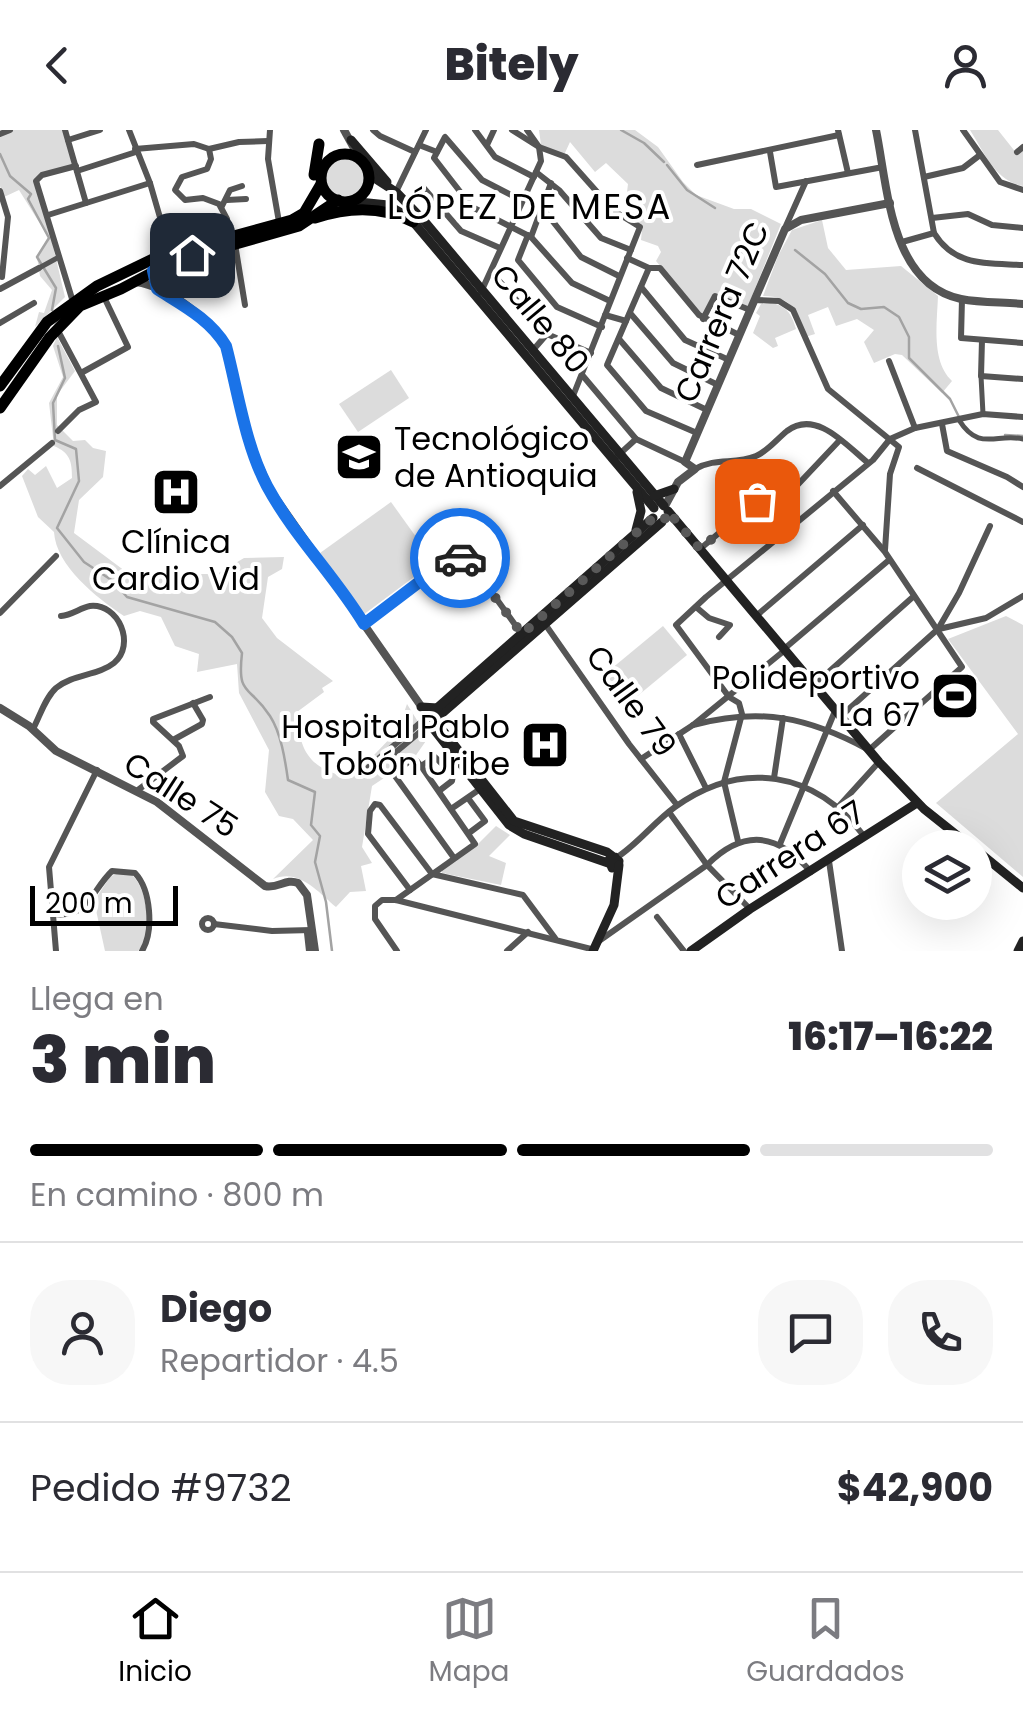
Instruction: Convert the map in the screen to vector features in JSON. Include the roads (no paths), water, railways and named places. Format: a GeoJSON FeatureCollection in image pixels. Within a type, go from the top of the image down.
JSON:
{"type":"FeatureCollection","features":[{"type":"Feature","properties":{"kind":"main road"},"geometry":{"type":"LineString","coordinates":[[309,204],[319,137]]}},
{"type":"Feature","properties":{"kind":"main road"},"geometry":{"type":"LineString","coordinates":[[352,140],[396,192]]}},
{"type":"Feature","properties":{"kind":"main road"},"geometry":{"type":"LineString","coordinates":[[0,408],[56,328],[80,306],[121,290],[172,262],[300,216],[325,164],[336,155],[360,159],[368,174],[364,191],[322,209],[312,220]]}},
{"type":"Feature","properties":{"kind":"main road","name":"Calle 80"},"geometry":{"type":"LineString","coordinates":[[368,174],[396,192],[615,457],[700,549],[879,762],[918,803],[952,830]]}},
{"type":"Feature","properties":{"kind":"main road"},"geometry":{"type":"LineString","coordinates":[[321,178],[328,194],[343,201]]}},
{"type":"Feature","properties":{"kind":"main road","name":"Calle 80"},"geometry":{"type":"LineString","coordinates":[[343,201],[388,205],[413,222],[534,349],[573,396],[636,489],[664,509]]}},
{"type":"Feature","properties":{"kind":"main road"},"geometry":{"type":"LineString","coordinates":[[0,386],[47,322],[72,302],[118,275],[170,252],[293,228],[334,212],[378,210],[413,222]]}},
{"type":"Feature","properties":{"kind":"main road"},"geometry":{"type":"LineString","coordinates":[[118,275],[110,286],[121,290]]}},
{"type":"Feature","properties":{"kind":"main road"},"geometry":{"type":"LineString","coordinates":[[634,532],[641,511],[636,489]]}},
{"type":"Feature","properties":{"kind":"main road"},"geometry":{"type":"LineString","coordinates":[[654,496],[664,509]]}},
{"type":"Feature","properties":{"kind":"main road"},"geometry":{"type":"LineString","coordinates":[[430,719],[545,624],[634,532],[664,509]]}},
{"type":"Feature","properties":{"kind":"main road"},"geometry":{"type":"LineString","coordinates":[[442,710],[664,509]]}},
{"type":"Feature","properties":{"kind":"main road"},"geometry":{"type":"LineString","coordinates":[[421,707],[442,710]]}},
{"type":"Feature","properties":{"kind":"main road"},"geometry":{"type":"LineString","coordinates":[[442,710],[446,734]]}},
{"type":"Feature","properties":{"kind":"main road"},"geometry":{"type":"LineString","coordinates":[[430,719],[438,723],[473,771],[502,819],[516,830],[616,861]]}},
{"type":"Feature","properties":{"kind":"main road"},"geometry":{"type":"LineString","coordinates":[[430,719],[432,728],[460,764],[525,828],[616,861]]}},
{"type":"Feature","properties":{"kind":"main road"},"geometry":{"type":"LineString","coordinates":[[460,764],[473,771]]}},
{"type":"Feature","properties":{"kind":"main road","name":"Carrera 67"},"geometry":{"type":"LineString","coordinates":[[688,951],[918,803]]}},
{"type":"Feature","properties":{"kind":"main road"},"geometry":{"type":"LineString","coordinates":[[592,856],[606,867],[612,881]]}},
{"type":"Feature","properties":{"kind":"main road"},"geometry":{"type":"LineString","coordinates":[[593,948],[608,905],[616,861]]}},
{"type":"Feature","properties":{"kind":"main road"},"geometry":{"type":"LineString","coordinates":[[593,948],[614,905],[616,861]]}},
{"type":"Feature","properties":{"kind":"main road","name":"Calle 80"},"geometry":{"type":"LineString","coordinates":[[992,863],[1023,888]]}},
{"type":"Feature","properties":{"kind":"street"},"geometry":{"type":"LineString","coordinates":[[65,130],[86,203]]}},
{"type":"Feature","properties":{"kind":"street"},"geometry":{"type":"LineString","coordinates":[[68,140],[100,130]]}},
{"type":"Feature","properties":{"kind":"street"},"geometry":{"type":"LineString","coordinates":[[129,130],[150,183],[170,252]]}},
{"type":"Feature","properties":{"kind":"street"},"geometry":{"type":"LineString","coordinates":[[270,130],[271,182],[280,224]]}},
{"type":"Feature","properties":{"kind":"street"},"geometry":{"type":"LineString","coordinates":[[344,130],[360,159]]}},
{"type":"Feature","properties":{"kind":"street"},"geometry":{"type":"LineString","coordinates":[[373,130],[436,155],[472,206],[530,236],[572,283],[610,301]]}},
{"type":"Feature","properties":{"kind":"street"},"geometry":{"type":"LineString","coordinates":[[396,192],[426,130]]}},
{"type":"Feature","properties":{"kind":"street"},"geometry":{"type":"LineString","coordinates":[[475,130],[502,161],[551,183],[601,238],[649,268],[660,268],[703,319],[740,335]]}},
{"type":"Feature","properties":{"kind":"street"},"geometry":{"type":"LineString","coordinates":[[487,145],[494,130]]}},
{"type":"Feature","properties":{"kind":"street"},"geometry":{"type":"LineString","coordinates":[[512,130],[566,157],[614,211],[639,226],[573,396]]}},
{"type":"Feature","properties":{"kind":"street"},"geometry":{"type":"LineString","coordinates":[[527,130],[538,144]]}},
{"type":"Feature","properties":{"kind":"street"},"geometry":{"type":"LineString","coordinates":[[480,293],[541,161],[536,130]]}},
{"type":"Feature","properties":{"kind":"street"},"geometry":{"type":"LineString","coordinates":[[876,130],[890,203],[908,261],[920,276],[935,288],[962,299],[1023,304]]}},
{"type":"Feature","properties":{"kind":"street"},"geometry":{"type":"LineString","coordinates":[[915,130],[934,233],[951,254],[965,261],[1023,266]]}},
{"type":"Feature","properties":{"kind":"street"},"geometry":{"type":"LineString","coordinates":[[964,130],[1000,182],[1023,190]]}},
{"type":"Feature","properties":{"kind":"street"},"geometry":{"type":"LineString","coordinates":[[697,165],[770,152],[838,133],[848,173]]}},
{"type":"Feature","properties":{"kind":"street"},"geometry":{"type":"LineString","coordinates":[[319,137],[321,178]]}},
{"type":"Feature","properties":{"kind":"street"},"geometry":{"type":"LineString","coordinates":[[436,155],[445,137],[482,180],[521,200]]}},
{"type":"Feature","properties":{"kind":"street"},"geometry":{"type":"LineString","coordinates":[[72,302],[37,178],[136,150],[200,144],[209,149],[239,142],[268,142]]}},
{"type":"Feature","properties":{"kind":"street"},"geometry":{"type":"LineString","coordinates":[[209,149],[207,169],[182,178],[175,188],[178,196],[224,203],[246,199]]}},
{"type":"Feature","properties":{"kind":"street"},"geometry":{"type":"LineString","coordinates":[[770,152],[776,186],[884,167]]}},
{"type":"Feature","properties":{"kind":"street"},"geometry":{"type":"LineString","coordinates":[[924,177],[963,168],[980,154]]}},
{"type":"Feature","properties":{"kind":"street","name":"Carrera 72C"},"geometry":{"type":"LineString","coordinates":[[685,462],[806,181]]}},
{"type":"Feature","properties":{"kind":"street"},"geometry":{"type":"LineString","coordinates":[[48,215],[150,183]]}},
{"type":"Feature","properties":{"kind":"street"},"geometry":{"type":"LineString","coordinates":[[551,183],[517,258],[557,307],[602,327]]}},
{"type":"Feature","properties":{"kind":"street"},"geometry":{"type":"LineString","coordinates":[[242,186],[230,190],[224,203],[245,306]]}},
{"type":"Feature","properties":{"kind":"street"},"geometry":{"type":"LineString","coordinates":[[422,186],[456,227],[500,248]]}},
{"type":"Feature","properties":{"kind":"street"},"geometry":{"type":"LineString","coordinates":[[0,191],[8,224],[3,287],[60,256]]}},
{"type":"Feature","properties":{"kind":"street"},"geometry":{"type":"LineString","coordinates":[[784,229],[801,220],[890,203]]}},
{"type":"Feature","properties":{"kind":"street"},"geometry":{"type":"LineString","coordinates":[[542,209],[581,257],[619,276]]}},
{"type":"Feature","properties":{"kind":"street"},"geometry":{"type":"LineString","coordinates":[[932,218],[968,214],[992,225],[1023,228]]}},
{"type":"Feature","properties":{"kind":"street"},"geometry":{"type":"LineString","coordinates":[[902,242],[934,233]]}},
{"type":"Feature","properties":{"kind":"street"},"geometry":{"type":"LineString","coordinates":[[649,268],[607,365],[646,411],[697,434]]}},
{"type":"Feature","properties":{"kind":"street"},"geometry":{"type":"LineString","coordinates":[[153,271],[157,289]]}},
{"type":"Feature","properties":{"kind":"street"},"geometry":{"type":"LineString","coordinates":[[491,272],[544,331],[591,353]]}},
{"type":"Feature","properties":{"kind":"street"},"geometry":{"type":"LineString","coordinates":[[136,282],[157,289],[204,319],[220,337],[226,346],[252,449],[265,482],[285,516],[430,719]]}},
{"type":"Feature","properties":{"kind":"street"},"geometry":{"type":"LineString","coordinates":[[642,286],[685,340],[729,360]]}},
{"type":"Feature","properties":{"kind":"street"},"geometry":{"type":"LineString","coordinates":[[703,319],[715,296],[750,310]]}},
{"type":"Feature","properties":{"kind":"street"},"geometry":{"type":"LineString","coordinates":[[80,372],[128,347],[104,297]]}},
{"type":"Feature","properties":{"kind":"street"},"geometry":{"type":"LineString","coordinates":[[962,299],[960,336],[1023,343]]}},
{"type":"Feature","properties":{"kind":"street"},"geometry":{"type":"LineString","coordinates":[[641,760],[729,697],[887,556],[890,474],[899,448],[828,389],[793,310],[778,301],[756,300]]}},
{"type":"Feature","properties":{"kind":"street"},"geometry":{"type":"LineString","coordinates":[[0,323],[34,303]]}},
{"type":"Feature","properties":{"kind":"street"},"geometry":{"type":"LineString","coordinates":[[605,315],[628,317],[673,363],[718,385]]}},
{"type":"Feature","properties":{"kind":"street"},"geometry":{"type":"LineString","coordinates":[[56,328],[96,402],[66,420],[58,431]]}},
{"type":"Feature","properties":{"kind":"street"},"geometry":{"type":"LineString","coordinates":[[534,349],[544,331]]}},
{"type":"Feature","properties":{"kind":"street"},"geometry":{"type":"LineString","coordinates":[[618,338],[660,388],[707,410]]}},
{"type":"Feature","properties":{"kind":"street"},"geometry":{"type":"LineString","coordinates":[[982,340],[982,414]]}},
{"type":"Feature","properties":{"kind":"street"},"geometry":{"type":"LineString","coordinates":[[889,362],[914,428]]}},
{"type":"Feature","properties":{"kind":"street"},"geometry":{"type":"LineString","coordinates":[[582,376],[636,439],[695,469]]}},
{"type":"Feature","properties":{"kind":"street"},"geometry":{"type":"LineString","coordinates":[[981,376],[1023,379]]}},
{"type":"Feature","properties":{"kind":"street"},"geometry":{"type":"LineString","coordinates":[[738,841],[724,782],[742,714],[735,698],[729,697],[676,626],[868,463],[890,439],[914,428],[982,414],[1023,417]]}},
{"type":"Feature","properties":{"kind":"street"},"geometry":{"type":"LineString","coordinates":[[959,420],[967,432],[978,438],[1023,439]]}},
{"type":"Feature","properties":{"kind":"street"},"geometry":{"type":"LineString","coordinates":[[664,509],[695,469],[713,460],[760,455],[800,424],[821,426],[868,463]]}},
{"type":"Feature","properties":{"kind":"street"},"geometry":{"type":"LineString","coordinates":[[942,424],[947,451],[1008,476],[1023,487]]}},
{"type":"Feature","properties":{"kind":"street"},"geometry":{"type":"LineString","coordinates":[[615,457],[636,439]]}},
{"type":"Feature","properties":{"kind":"street"},"geometry":{"type":"LineString","coordinates":[[771,513],[840,441]]}},
{"type":"Feature","properties":{"kind":"street"},"geometry":{"type":"LineString","coordinates":[[0,486],[52,442]]}},
{"type":"Feature","properties":{"kind":"street"},"geometry":{"type":"LineString","coordinates":[[918,468],[1023,522]]}},
{"type":"Feature","properties":{"kind":"street"},"geometry":{"type":"LineString","coordinates":[[693,725],[742,714],[783,718],[828,730],[869,750],[962,667],[887,556],[833,491]]}},
{"type":"Feature","properties":{"kind":"street"},"geometry":{"type":"LineString","coordinates":[[700,549],[752,502],[761,502],[786,531]]}},
{"type":"Feature","properties":{"kind":"street"},"geometry":{"type":"LineString","coordinates":[[756,616],[863,525]]}},
{"type":"Feature","properties":{"kind":"street"},"geometry":{"type":"LineString","coordinates":[[780,844],[838,713],[938,629],[990,526]]}},
{"type":"Feature","properties":{"kind":"street"},"geometry":{"type":"LineString","coordinates":[[0,613],[56,556]]}},
{"type":"Feature","properties":{"kind":"street"},"geometry":{"type":"LineString","coordinates":[[364,624],[443,564],[460,558],[472,566],[522,634]]}},
{"type":"Feature","properties":{"kind":"street"},"geometry":{"type":"LineString","coordinates":[[814,685],[914,596]]}},
{"type":"Feature","properties":{"kind":"street"},"geometry":{"type":"LineString","coordinates":[[938,629],[986,618],[1023,596]]}},
{"type":"Feature","properties":{"kind":"street"},"geometry":{"type":"LineString","coordinates":[[33,729],[55,689],[102,670],[119,658],[122,648],[124,630],[110,613],[90,606],[61,616]]}},
{"type":"Feature","properties":{"kind":"street"},"geometry":{"type":"LineString","coordinates":[[696,606],[710,618],[730,625],[719,637]]}},
{"type":"Feature","properties":{"kind":"street","name":"Calle 79"},"geometry":{"type":"LineString","coordinates":[[545,624],[677,806]]}},
{"type":"Feature","properties":{"kind":"street"},"geometry":{"type":"LineString","coordinates":[[138,790],[180,760],[182,751],[153,722],[155,718],[210,697]]}},
{"type":"Feature","properties":{"kind":"street"},"geometry":{"type":"LineString","coordinates":[[173,740],[204,720],[192,703]]}},
{"type":"Feature","properties":{"kind":"street","name":"Calle 75"},"geometry":{"type":"LineString","coordinates":[[0,708],[33,729],[56,751],[138,790],[202,834],[266,886],[298,883],[307,895],[312,951]]}},
{"type":"Feature","properties":{"kind":"street"},"geometry":{"type":"LineString","coordinates":[[774,778],[783,718]]}},
{"type":"Feature","properties":{"kind":"street"},"geometry":{"type":"LineString","coordinates":[[430,719],[367,776],[364,775],[362,772],[430,719]]}},
{"type":"Feature","properties":{"kind":"street"},"geometry":{"type":"LineString","coordinates":[[679,734],[706,788]]}},
{"type":"Feature","properties":{"kind":"street"},"geometry":{"type":"LineString","coordinates":[[418,763],[435,756],[453,775],[452,781],[438,790]]}},
{"type":"Feature","properties":{"kind":"street"},"geometry":{"type":"LineString","coordinates":[[396,900],[475,844],[418,763],[410,760],[394,773],[454,858]]}},
{"type":"Feature","properties":{"kind":"street"},"geometry":{"type":"LineString","coordinates":[[838,806],[879,762]]}},
{"type":"Feature","properties":{"kind":"street"},"geometry":{"type":"LineString","coordinates":[[56,951],[49,867],[97,770]]}},
{"type":"Feature","properties":{"kind":"street"},"geometry":{"type":"LineString","coordinates":[[616,861],[668,812],[706,788],[724,782],[774,778],[806,786],[838,806],[864,836]]}},
{"type":"Feature","properties":{"kind":"street"},"geometry":{"type":"LineString","coordinates":[[452,809],[482,788]]}},
{"type":"Feature","properties":{"kind":"street"},"geometry":{"type":"LineString","coordinates":[[468,798],[485,822],[470,833]]}},
{"type":"Feature","properties":{"kind":"street"},"geometry":{"type":"LineString","coordinates":[[410,890],[368,834],[372,806],[380,804],[432,874],[527,898],[555,938]]}},
{"type":"Feature","properties":{"kind":"street"},"geometry":{"type":"LineString","coordinates":[[668,812],[706,865],[750,909]]}},
{"type":"Feature","properties":{"kind":"street"},"geometry":{"type":"LineString","coordinates":[[397,951],[373,912],[380,901],[396,900],[593,948],[738,841],[780,844],[811,872]]}},
{"type":"Feature","properties":{"kind":"street"},"geometry":{"type":"LineString","coordinates":[[829,861],[842,951]]}},
{"type":"Feature","properties":{"kind":"street"},"geometry":{"type":"LineString","coordinates":[[54,914],[67,916],[78,911],[112,871],[134,873],[142,881],[149,919],[150,931],[142,951]]}},
{"type":"Feature","properties":{"kind":"street"},"geometry":{"type":"LineString","coordinates":[[658,917],[688,951]]}},
{"type":"Feature","properties":{"kind":"street"},"geometry":{"type":"LineString","coordinates":[[214,924],[272,931],[310,928]]}},
{"type":"Feature","properties":{"kind":"street"},"geometry":{"type":"LineString","coordinates":[[507,951],[529,932]]}},
{"type":"Feature","properties":{"kind":"waterway"},"geometry":{"type":"LineString","coordinates":[[621,130],[644,143],[664,162]]}},
{"type":"Feature","properties":{"kind":"waterway"},"geometry":{"type":"LineString","coordinates":[[0,154],[10,176],[31,194],[28,199],[49,238],[37,257],[56,288],[52,310]]}},
{"type":"Feature","properties":{"kind":"waterway"},"geometry":{"type":"LineString","coordinates":[[667,165],[687,190],[715,208]]}},
{"type":"Feature","properties":{"kind":"waterway"},"geometry":{"type":"LineString","coordinates":[[795,250],[825,274],[848,303],[861,309],[884,307],[899,317],[909,337],[909,358],[950,399],[960,419]]}},
{"type":"Feature","properties":{"kind":"waterway"},"geometry":{"type":"LineString","coordinates":[[58,346],[65,378],[53,403],[55,440],[76,449],[79,481],[57,528],[84,562],[113,581],[127,597],[215,622],[232,637],[242,653],[243,684],[263,706],[277,730],[288,780],[315,792],[311,825],[320,836],[315,862],[326,902],[332,951]]}},
{"type":"Feature","properties":{"kind":"waterway"},"geometry":{"type":"LineString","coordinates":[[1005,435],[1023,436]]}},
{"type":"Feature","properties":{"kind":"place","name":"Tecnológico de Antioquia"},"geometry":{"type":"Point","coordinates":[359,457]}},
{"type":"Feature","properties":{"kind":"place","name":"Clínica Cardio Vid"},"geometry":{"type":"Point","coordinates":[176,492]}},
{"type":"Feature","properties":{"kind":"place","name":"Polideportivo La 67"},"geometry":{"type":"Point","coordinates":[955,696]}},
{"type":"Feature","properties":{"kind":"place","name":"Hospital Pablo Tobón Uribe"},"geometry":{"type":"Point","coordinates":[545,745]}},
{"type":"Feature","properties":{"kind":"district","name":"LÓPEZ DE MESA"},"geometry":{"type":"Point","coordinates":[530,207]}}]}
